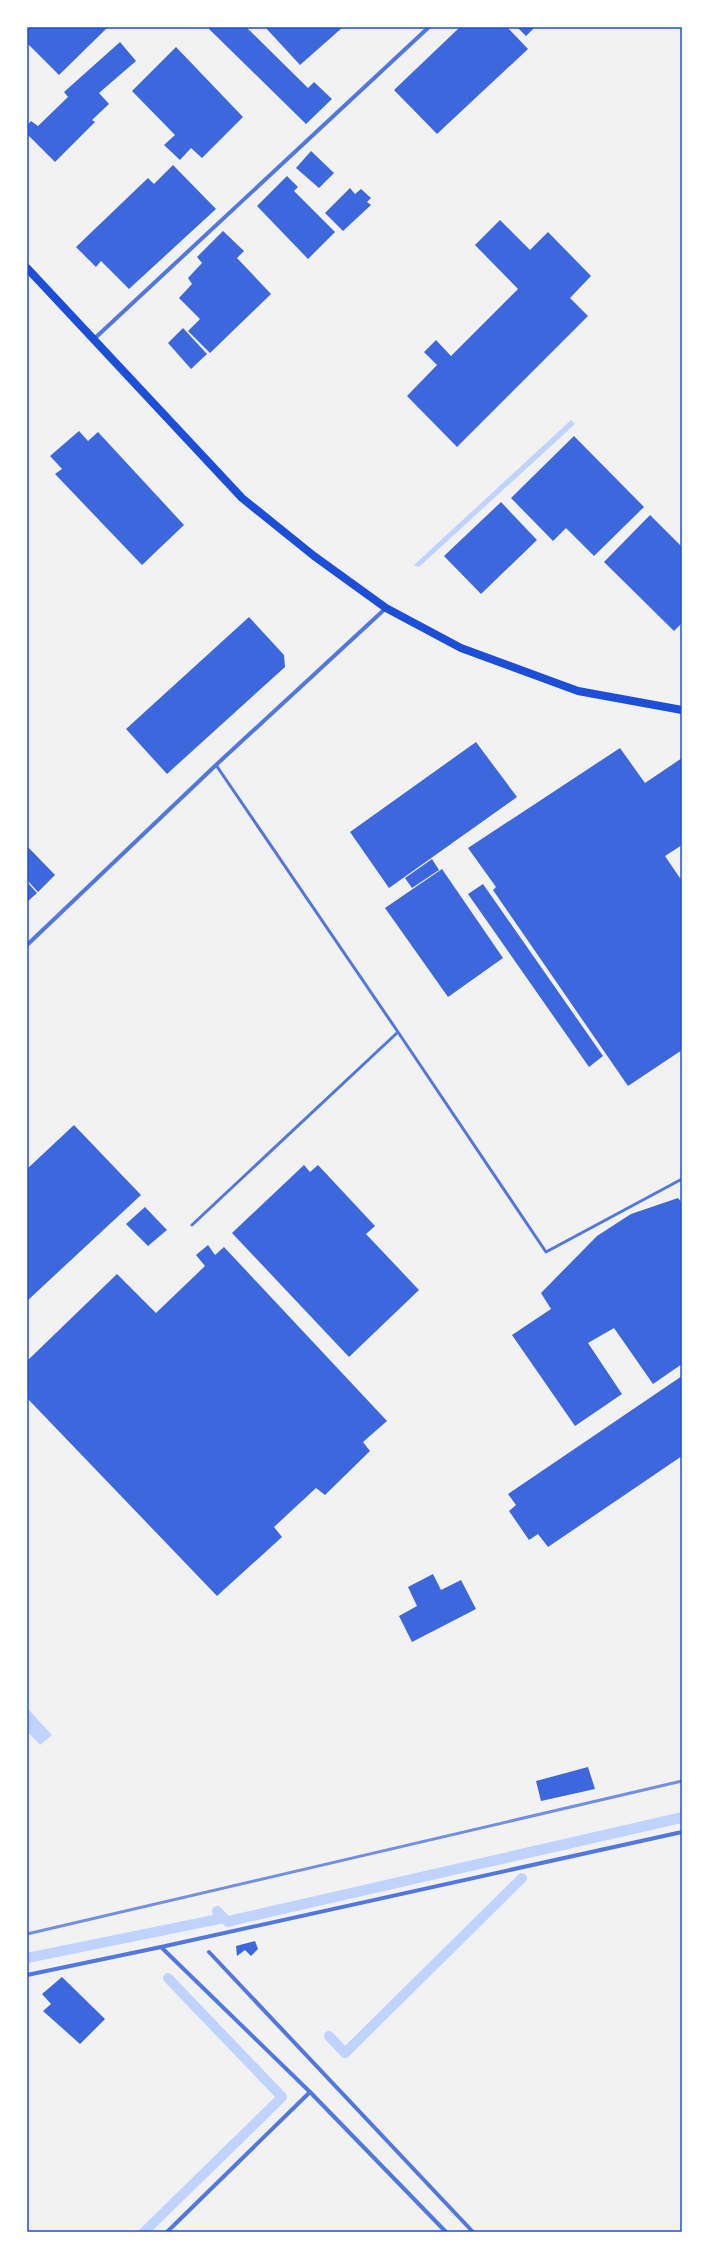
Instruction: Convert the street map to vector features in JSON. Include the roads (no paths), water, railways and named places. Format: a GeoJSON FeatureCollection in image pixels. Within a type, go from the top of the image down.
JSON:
{"type":"FeatureCollection","features":[{"type":"Feature","properties":{"kind":"main road"},"geometry":{"type":"LineString","coordinates":[[27,268],[242,498],[314,556],[386,608],[461,648],[578,691],[682,710]]}},
{"type":"Feature","properties":{"kind":"street"},"geometry":{"type":"LineString","coordinates":[[94,339],[429,27]]}},
{"type":"Feature","properties":{"kind":"street"},"geometry":{"type":"LineString","coordinates":[[27,945],[216,765],[386,608]]}},
{"type":"Feature","properties":{"kind":"street"},"geometry":{"type":"LineString","coordinates":[[27,1975],[160,1948],[682,1832]]}},
{"type":"Feature","properties":{"kind":"street"},"geometry":{"type":"LineString","coordinates":[[160,1948],[310,2092],[446,2232]]}},
{"type":"Feature","properties":{"kind":"street"},"geometry":{"type":"LineString","coordinates":[[208,1952],[474,2232]]}},
{"type":"Feature","properties":{"kind":"street"},"geometry":{"type":"LineString","coordinates":[[167,2232],[310,2092]]}},
{"type":"Feature","properties":{"kind":"lane"},"geometry":{"type":"LineString","coordinates":[[216,765],[546,1252],[682,1179]]}},
{"type":"Feature","properties":{"kind":"lane"},"geometry":{"type":"LineString","coordinates":[[192,1225],[398,1032]]}},
{"type":"Feature","properties":{"kind":"water"},"geometry":{"type":"Polygon","coordinates":[[[571,420],[575,424],[419,567],[414,565],[571,420]]]}},
{"type":"Feature","properties":{"kind":"water"},"geometry":{"type":"Polygon","coordinates":[[[27,1708],[52,1735],[40,1745],[27,1731],[27,1708]]]}},
{"type":"Feature","properties":{"kind":"water"},"geometry":{"type":"Polygon","coordinates":[[[682,1812],[682,1823],[227,1927],[214,1916],[228,1916],[682,1812]]]}},
{"type":"Feature","properties":{"kind":"waterway"},"geometry":{"type":"LineString","coordinates":[[329,2036],[345,2053],[522,1878]]}},
{"type":"Feature","properties":{"kind":"waterway"},"geometry":{"type":"LineString","coordinates":[[217,1911],[228,1922],[232,1921]]}},
{"type":"Feature","properties":{"kind":"waterway"},"geometry":{"type":"LineString","coordinates":[[27,1958],[224,1918]]}},
{"type":"Feature","properties":{"kind":"waterway"},"geometry":{"type":"LineString","coordinates":[[144,2232],[282,2097],[168,1978]]}},
{"type":"Feature","properties":{"kind":"railway"},"geometry":{"type":"LineString","coordinates":[[27,1934],[682,1781]]}}]}
